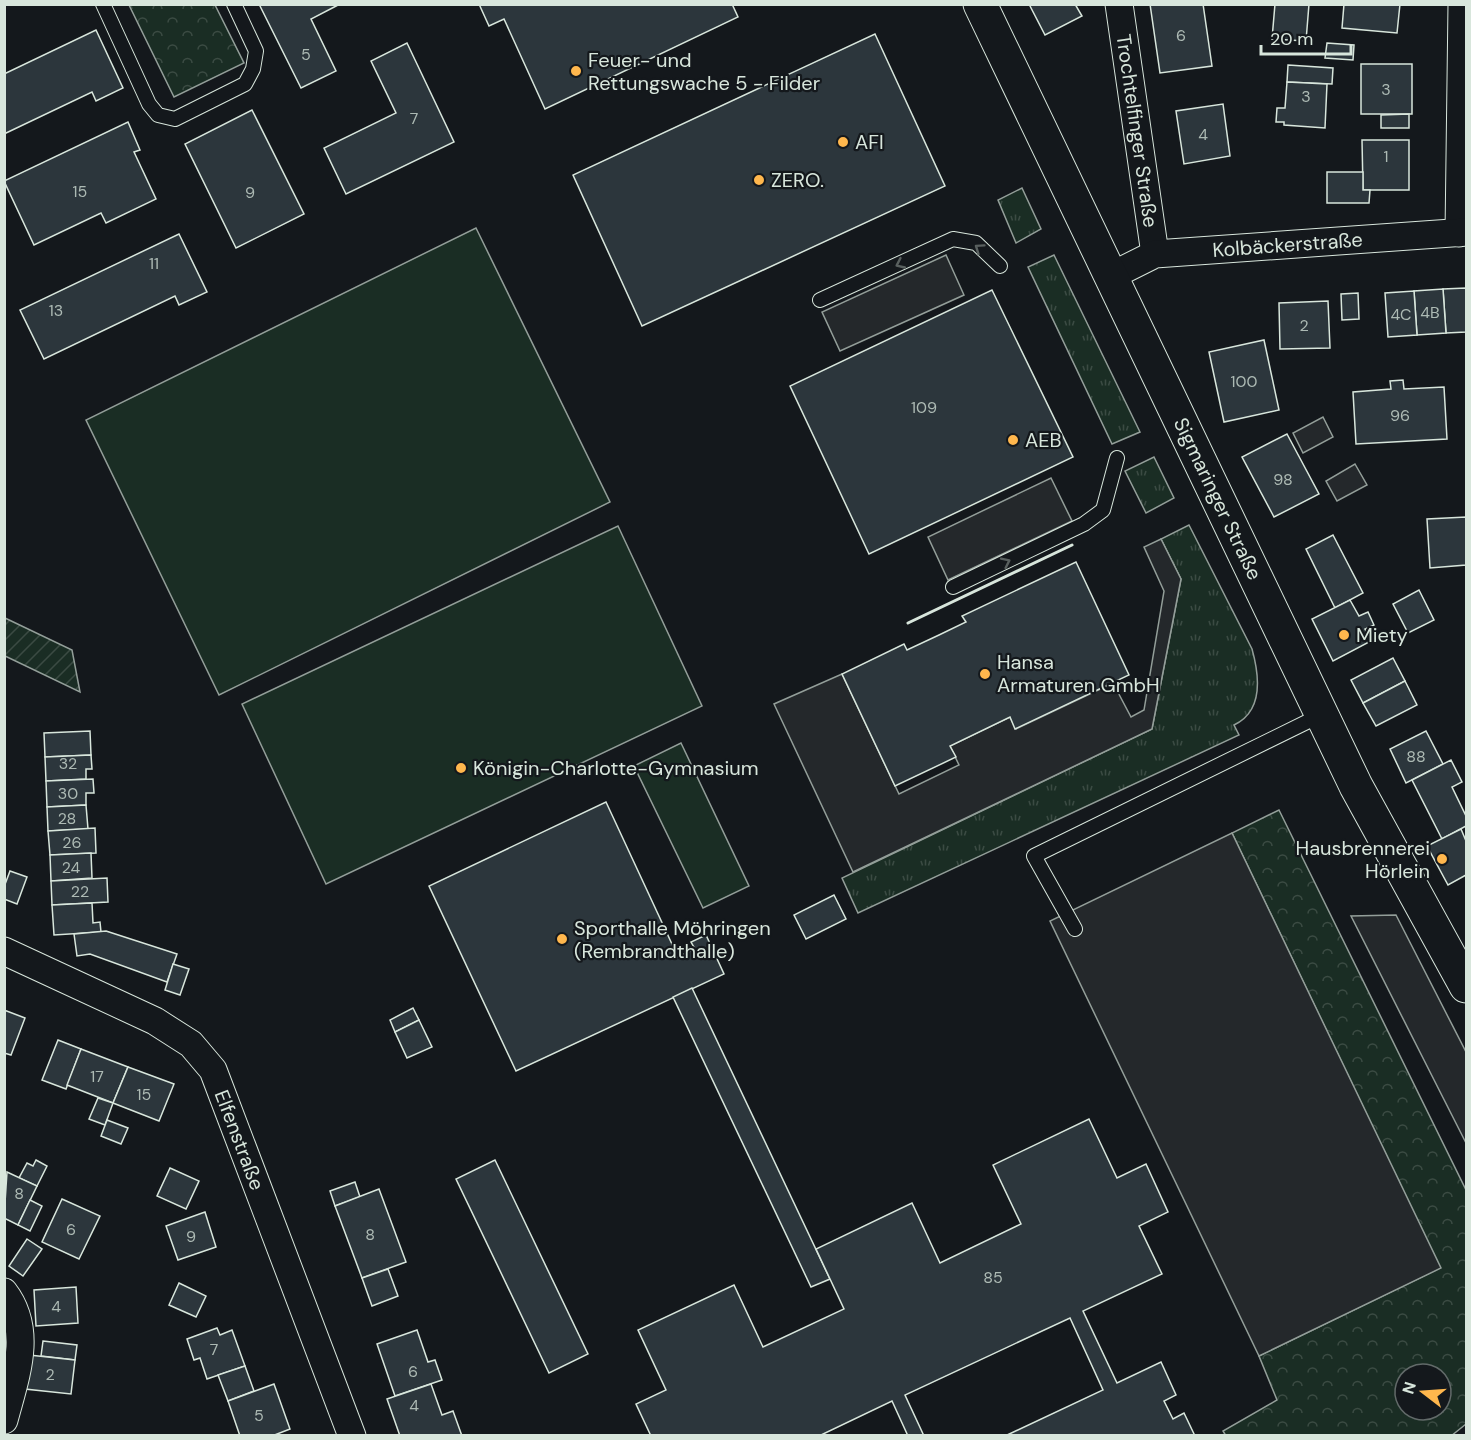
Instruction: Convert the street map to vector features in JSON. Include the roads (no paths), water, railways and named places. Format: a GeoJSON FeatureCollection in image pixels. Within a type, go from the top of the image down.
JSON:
{"type":"FeatureCollection","features":[{"type":"Feature","properties":{"kind":"main road","name":"Sigmaringer Straße"},"geometry":{"type":"LineString","coordinates":[[980,4],[1382,836],[1467,986]]}},
{"type":"Feature","properties":{"kind":"street","name":"Trochtelfinger Straße"},"geometry":{"type":"LineString","coordinates":[[1119,4],[1155,254]]}},
{"type":"Feature","properties":{"kind":"street"},"geometry":{"type":"LineString","coordinates":[[1462,4],[1463,233]]}},
{"type":"Feature","properties":{"kind":"street","name":"Kolbäckerstraße"},"geometry":{"type":"LineString","coordinates":[[1111,276],[1155,254],[1463,233]]}},
{"type":"Feature","properties":{"kind":"street","name":"Elfenstraße"},"geometry":{"type":"LineString","coordinates":[[4,951],[155,1021],[191,1044],[213,1070],[352,1436]]}},
{"type":"Feature","properties":{"kind":"street"},"geometry":{"type":"LineString","coordinates":[[4,1292],[18,1321],[22,1341],[19,1363],[4,1420]]}},
{"type":"Feature","properties":{"kind":"lane"},"geometry":{"type":"LineString","coordinates":[[103,4],[149,104],[158,115],[175,118],[245,84],[253,69],[256,51],[234,4]]}},
{"type":"Feature","properties":{"kind":"lane"},"geometry":{"type":"LineString","coordinates":[[820,300],[953,239],[976,243],[1000,266]]}},
{"type":"Feature","properties":{"kind":"lane"},"geometry":{"type":"LineString","coordinates":[[953,587],[1084,524],[1103,510],[1117,458]]}},
{"type":"Feature","properties":{"kind":"lane"},"geometry":{"type":"LineString","coordinates":[[1075,929],[1034,856],[1323,714]]}},
{"type":"Feature","properties":{"kind":"place","name":"Feuer- und Rettungswache 5 - Filder"},"geometry":{"type":"Point","coordinates":[576,71]}},
{"type":"Feature","properties":{"kind":"place","name":"AFI"},"geometry":{"type":"Point","coordinates":[843,142]}},
{"type":"Feature","properties":{"kind":"place","name":"ZERO."},"geometry":{"type":"Point","coordinates":[759,180]}},
{"type":"Feature","properties":{"kind":"place","name":"AEB"},"geometry":{"type":"Point","coordinates":[1013,440]}},
{"type":"Feature","properties":{"kind":"place","name":"Miety"},"geometry":{"type":"Point","coordinates":[1344,635]}},
{"type":"Feature","properties":{"kind":"place","name":"Hansa Armaturen GmbH"},"geometry":{"type":"Point","coordinates":[985,674]}},
{"type":"Feature","properties":{"kind":"place","name":"Königin-Charlotte-Gymnasium"},"geometry":{"type":"Point","coordinates":[461,768]}},
{"type":"Feature","properties":{"kind":"place","name":"Hausbrennerei Hörlein"},"geometry":{"type":"Point","coordinates":[1442,859]}},
{"type":"Feature","properties":{"kind":"place","name":"Sporthalle Möhringen (Rembrandthalle)"},"geometry":{"type":"Point","coordinates":[562,939]}}]}
